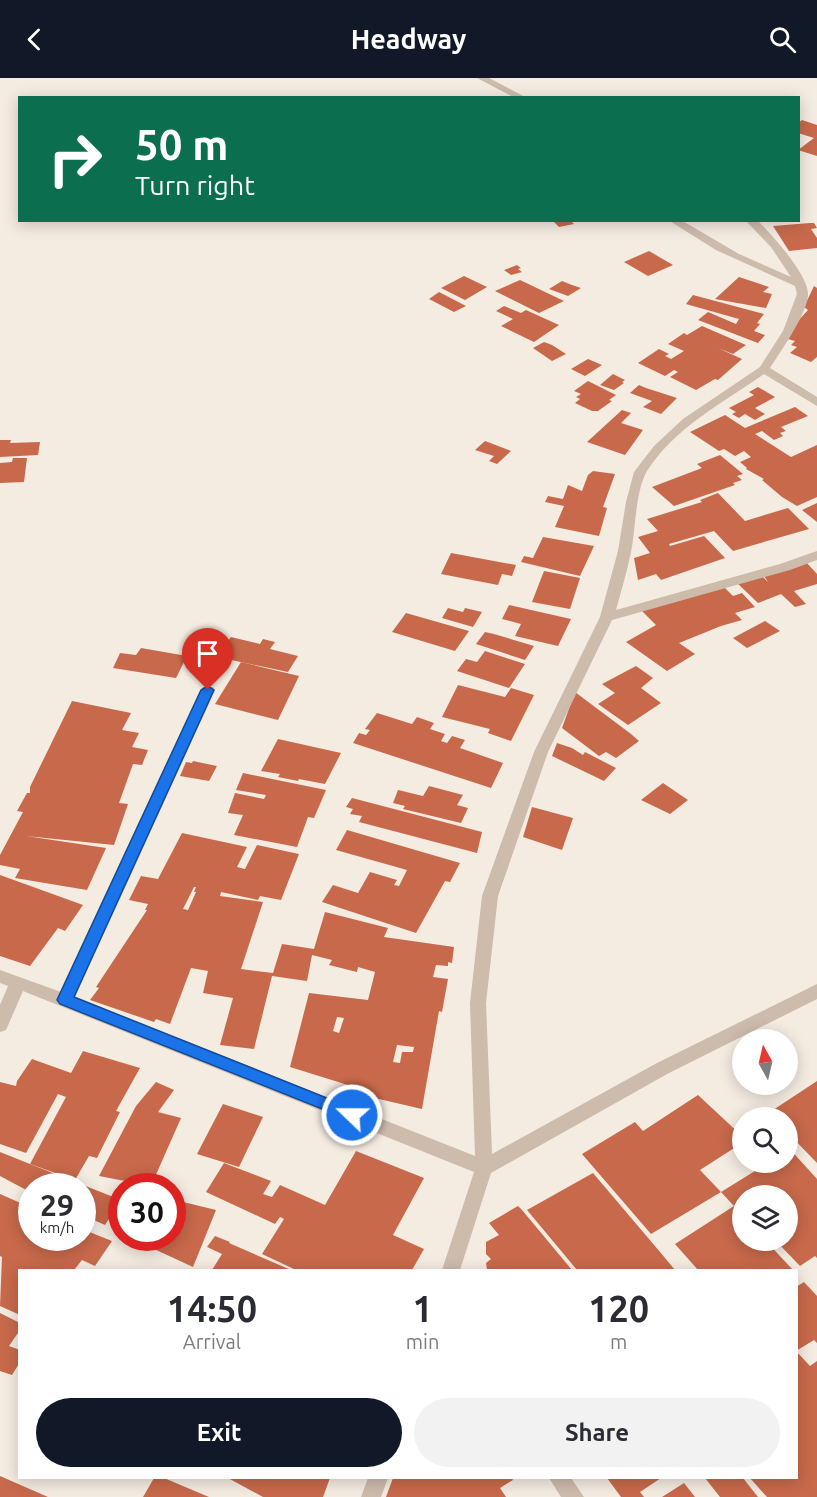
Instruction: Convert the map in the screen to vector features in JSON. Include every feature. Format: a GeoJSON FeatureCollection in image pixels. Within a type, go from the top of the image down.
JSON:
{"type":"FeatureCollection","features":[{"type":"Feature","properties":{"kind":"street"},"geometry":{"type":"LineString","coordinates":[[482,78],[519,96]]}},
{"type":"Feature","properties":{"kind":"street"},"geometry":{"type":"LineString","coordinates":[[677,222],[709,244],[738,259],[801,285]]}},
{"type":"Feature","properties":{"kind":"street"},"geometry":{"type":"LineString","coordinates":[[451,1269],[484,1168],[478,1003],[490,896],[541,752],[607,617],[625,551],[632,502],[640,472],[658,449],[687,422],[764,369],[781,346],[798,313],[803,294],[801,285],[792,269],[752,222]]}},
{"type":"Feature","properties":{"kind":"street"},"geometry":{"type":"LineString","coordinates":[[764,369],[817,402]]}},
{"type":"Feature","properties":{"kind":"street"},"geometry":{"type":"LineString","coordinates":[[607,617],[785,567],[817,555]]}},
{"type":"Feature","properties":{"kind":"street"},"geometry":{"type":"LineString","coordinates":[[65,1000],[208,690]]}},
{"type":"Feature","properties":{"kind":"street"},"geometry":{"type":"LineString","coordinates":[[0,976],[484,1168]]}},
{"type":"Feature","properties":{"kind":"street"},"geometry":{"type":"LineString","coordinates":[[0,1025],[18,983]]}},
{"type":"Feature","properties":{"kind":"street"},"geometry":{"type":"LineString","coordinates":[[484,1168],[663,1068],[817,991]]}},
{"type":"Feature","properties":{"kind":"street"},"geometry":{"type":"LineString","coordinates":[[371,1497],[378,1479]]}},
{"type":"Feature","properties":{"kind":"street"},"geometry":{"type":"LineString","coordinates":[[560,1479],[574,1497]]}},
{"type":"Feature","properties":{"kind":"building"},"geometry":{"type":"Polygon","coordinates":[[[802,120],[817,125],[817,156],[800,151],[814,138],[800,134],[802,120]]]}},
{"type":"Feature","properties":{"kind":"building"},"geometry":{"type":"Polygon","coordinates":[[[554,222],[574,224],[559,227],[554,222]]]}},
{"type":"Feature","properties":{"kind":"building"},"geometry":{"type":"Polygon","coordinates":[[[814,223],[817,228],[811,229],[817,238],[817,248],[789,251],[773,226],[814,223]]]}},
{"type":"Feature","properties":{"kind":"building"},"geometry":{"type":"Polygon","coordinates":[[[649,251],[673,265],[648,276],[624,262],[649,251]]]}},
{"type":"Feature","properties":{"kind":"building"},"geometry":{"type":"Polygon","coordinates":[[[517,265],[522,272],[511,275],[504,270],[517,265]]]}},
{"type":"Feature","properties":{"kind":"building"},"geometry":{"type":"Polygon","coordinates":[[[464,276],[487,287],[465,300],[441,288],[464,276]]]}},
{"type":"Feature","properties":{"kind":"building"},"geometry":{"type":"Polygon","coordinates":[[[739,277],[769,287],[763,292],[772,294],[766,308],[715,299],[739,277]]]}},
{"type":"Feature","properties":{"kind":"building"},"geometry":{"type":"Polygon","coordinates":[[[520,280],[564,301],[539,313],[495,291],[520,280]]]}},
{"type":"Feature","properties":{"kind":"building"},"geometry":{"type":"Polygon","coordinates":[[[562,281],[581,288],[568,296],[549,289],[562,281]]]}},
{"type":"Feature","properties":{"kind":"building"},"geometry":{"type":"Polygon","coordinates":[[[814,286],[817,288],[817,357],[811,362],[790,353],[797,347],[791,345],[795,341],[788,339],[797,322],[808,310],[804,307],[814,286]]]}},
{"type":"Feature","properties":{"kind":"building"},"geometry":{"type":"Polygon","coordinates":[[[439,292],[466,306],[454,312],[429,299],[439,292]]]}},
{"type":"Feature","properties":{"kind":"building"},"geometry":{"type":"Polygon","coordinates":[[[693,295],[764,314],[754,331],[765,335],[758,343],[698,320],[708,312],[736,324],[739,319],[686,304],[693,295]]]}},
{"type":"Feature","properties":{"kind":"building"},"geometry":{"type":"Polygon","coordinates":[[[504,306],[521,313],[526,310],[559,325],[534,342],[501,326],[513,319],[496,311],[504,306]]]}},
{"type":"Feature","properties":{"kind":"building"},"geometry":{"type":"Polygon","coordinates":[[[702,326],[746,345],[733,354],[718,348],[742,359],[718,380],[715,379],[696,390],[670,377],[678,372],[674,370],[665,376],[638,363],[659,349],[669,354],[665,356],[671,359],[684,351],[668,344],[684,333],[687,335],[702,326]]]}},
{"type":"Feature","properties":{"kind":"building"},"geometry":{"type":"Polygon","coordinates":[[[544,342],[566,354],[552,361],[533,348],[544,342]]]}},
{"type":"Feature","properties":{"kind":"building"},"geometry":{"type":"Polygon","coordinates":[[[588,359],[602,365],[585,376],[571,369],[588,359]]]}},
{"type":"Feature","properties":{"kind":"building"},"geometry":{"type":"Polygon","coordinates":[[[613,374],[625,380],[622,382],[624,383],[614,390],[600,385],[613,374]]]}},
{"type":"Feature","properties":{"kind":"building"},"geometry":{"type":"Polygon","coordinates":[[[588,381],[616,395],[609,400],[612,401],[598,411],[592,411],[575,403],[580,399],[576,397],[581,394],[574,391],[588,381]]]}},
{"type":"Feature","properties":{"kind":"building"},"geometry":{"type":"Polygon","coordinates":[[[639,385],[677,398],[661,414],[643,407],[652,401],[630,393],[639,385]]]}},
{"type":"Feature","properties":{"kind":"building"},"geometry":{"type":"Polygon","coordinates":[[[758,387],[775,397],[755,408],[765,414],[755,420],[745,414],[739,418],[732,414],[736,412],[729,408],[754,395],[749,392],[758,387]]]}},
{"type":"Feature","properties":{"kind":"building"},"geometry":{"type":"Polygon","coordinates":[[[795,407],[808,416],[781,427],[786,431],[780,433],[783,436],[774,440],[762,431],[755,434],[791,457],[817,445],[817,497],[797,506],[782,497],[762,480],[764,479],[746,469],[740,462],[751,457],[744,451],[735,456],[724,449],[719,451],[690,432],[725,415],[745,428],[795,407]]]}},
{"type":"Feature","properties":{"kind":"building"},"geometry":{"type":"Polygon","coordinates":[[[622,410],[631,413],[621,423],[643,430],[625,455],[587,442],[622,410]]]}},
{"type":"Feature","properties":{"kind":"building"},"geometry":{"type":"Polygon","coordinates":[[[0,440],[11,440],[10,443],[40,442],[38,455],[0,457],[0,440]]]}},
{"type":"Feature","properties":{"kind":"building"},"geometry":{"type":"Polygon","coordinates":[[[485,441],[511,451],[497,464],[489,461],[494,456],[475,450],[485,441]]]}},
{"type":"Feature","properties":{"kind":"building"},"geometry":{"type":"Polygon","coordinates":[[[720,455],[743,474],[737,476],[742,480],[733,483],[735,485],[674,506],[652,487],[702,468],[697,464],[720,455]]]}},
{"type":"Feature","properties":{"kind":"building"},"geometry":{"type":"Polygon","coordinates":[[[13,458],[27,458],[24,482],[0,483],[0,463],[12,462],[13,458]]]}},
{"type":"Feature","properties":{"kind":"building"},"geometry":{"type":"Polygon","coordinates":[[[593,471],[615,474],[603,507],[607,508],[599,536],[555,527],[564,506],[545,502],[548,496],[563,499],[568,485],[582,491],[588,475],[593,471]]]}},
{"type":"Feature","properties":{"kind":"building"},"geometry":{"type":"Polygon","coordinates":[[[718,493],[745,521],[788,508],[809,529],[733,551],[714,531],[669,544],[670,546],[704,536],[725,558],[661,580],[656,574],[638,580],[634,558],[650,553],[638,537],[658,531],[647,519],[702,502],[700,500],[718,493]]]}},
{"type":"Feature","properties":{"kind":"building"},"geometry":{"type":"Polygon","coordinates":[[[817,503],[817,522],[802,510],[817,503]]]}},
{"type":"Feature","properties":{"kind":"building"},"geometry":{"type":"Polygon","coordinates":[[[543,537],[594,546],[580,576],[521,562],[524,556],[533,558],[543,537]]]}},
{"type":"Feature","properties":{"kind":"building"},"geometry":{"type":"Polygon","coordinates":[[[451,553],[516,565],[512,576],[502,574],[498,585],[441,574],[451,553]]]}},
{"type":"Feature","properties":{"kind":"building"},"geometry":{"type":"Polygon","coordinates":[[[806,562],[817,574],[817,584],[794,591],[806,604],[795,607],[781,594],[758,603],[736,582],[759,573],[768,582],[762,573],[806,562]]]}},
{"type":"Feature","properties":{"kind":"building"},"geometry":{"type":"Polygon","coordinates":[[[544,571],[580,578],[570,609],[532,602],[544,571]]]}},
{"type":"Feature","properties":{"kind":"building"},"geometry":{"type":"Polygon","coordinates":[[[722,585],[733,596],[742,593],[755,607],[735,613],[742,620],[679,643],[695,654],[667,671],[626,642],[656,625],[641,610],[722,585]]]}},
{"type":"Feature","properties":{"kind":"building"},"geometry":{"type":"Polygon","coordinates":[[[509,605],[571,619],[558,646],[515,636],[521,624],[502,619],[509,605]]]}},
{"type":"Feature","properties":{"kind":"building"},"geometry":{"type":"Polygon","coordinates":[[[448,608],[463,612],[465,608],[482,612],[473,627],[442,618],[448,608]]]}},
{"type":"Feature","properties":{"kind":"building"},"geometry":{"type":"Polygon","coordinates":[[[406,613],[469,631],[455,651],[392,632],[406,613]]]}},
{"type":"Feature","properties":{"kind":"building"},"geometry":{"type":"Polygon","coordinates":[[[765,621],[780,631],[747,648],[733,638],[765,621]]]}},
{"type":"Feature","properties":{"kind":"building"},"geometry":{"type":"Polygon","coordinates":[[[485,632],[534,646],[525,660],[476,644],[485,632]]]}},
{"type":"Feature","properties":{"kind":"building"},"geometry":{"type":"Polygon","coordinates":[[[231,637],[260,644],[263,639],[275,642],[270,649],[298,656],[288,672],[217,657],[231,637]]]}},
{"type":"Feature","properties":{"kind":"building"},"geometry":{"type":"Polygon","coordinates":[[[141,648],[187,656],[176,678],[113,668],[120,653],[136,655],[141,648]]]}},
{"type":"Feature","properties":{"kind":"building"},"geometry":{"type":"Polygon","coordinates":[[[485,651],[525,664],[509,688],[457,671],[466,659],[477,662],[485,651]]]}},
{"type":"Feature","properties":{"kind":"building"},"geometry":{"type":"Polygon","coordinates":[[[241,662],[299,676],[278,720],[215,704],[241,662]]]}},
{"type":"Feature","properties":{"kind":"building"},"geometry":{"type":"Polygon","coordinates":[[[636,666],[653,678],[641,688],[661,703],[628,725],[598,704],[615,693],[602,684],[636,666]]]}},
{"type":"Feature","properties":{"kind":"building"},"geometry":{"type":"Polygon","coordinates":[[[458,685],[505,697],[511,688],[534,695],[511,741],[488,733],[490,729],[442,717],[458,685]]]}},
{"type":"Feature","properties":{"kind":"building"},"geometry":{"type":"Polygon","coordinates":[[[575,692],[639,741],[616,758],[606,752],[599,756],[562,728],[575,692]]]}},
{"type":"Feature","properties":{"kind":"building"},"geometry":{"type":"Polygon","coordinates":[[[72,701],[131,713],[122,730],[139,733],[132,747],[148,750],[142,765],[133,764],[119,803],[128,804],[114,845],[26,836],[106,848],[87,890],[15,878],[20,869],[0,865],[0,855],[23,812],[17,811],[27,793],[30,793],[30,787],[72,701]]]}},
{"type":"Feature","properties":{"kind":"building"},"geometry":{"type":"Polygon","coordinates":[[[377,713],[412,724],[417,717],[434,723],[430,729],[445,734],[441,741],[447,743],[452,736],[465,740],[460,748],[503,763],[491,788],[353,743],[359,733],[366,735],[370,730],[365,729],[377,713]]]}},
{"type":"Feature","properties":{"kind":"building"},"geometry":{"type":"Polygon","coordinates":[[[278,739],[341,753],[325,784],[278,777],[280,774],[261,771],[278,739]]]}},
{"type":"Feature","properties":{"kind":"building"},"geometry":{"type":"Polygon","coordinates":[[[557,743],[583,755],[585,752],[616,768],[604,781],[552,756],[557,743]]]}},
{"type":"Feature","properties":{"kind":"building"},"geometry":{"type":"Polygon","coordinates":[[[193,761],[217,766],[209,781],[180,776],[186,762],[192,763],[193,761]]]}},
{"type":"Feature","properties":{"kind":"building"},"geometry":{"type":"Polygon","coordinates":[[[243,773],[326,790],[314,818],[308,817],[297,847],[234,835],[243,815],[228,813],[235,793],[264,799],[266,795],[236,790],[243,773]]]}},
{"type":"Feature","properties":{"kind":"building"},"geometry":{"type":"Polygon","coordinates":[[[663,783],[688,800],[670,814],[641,800],[663,783]]]}},
{"type":"Feature","properties":{"kind":"building"},"geometry":{"type":"Polygon","coordinates":[[[429,786],[463,795],[457,805],[468,808],[461,823],[403,809],[405,806],[393,803],[398,790],[423,796],[429,786]]]}},
{"type":"Feature","properties":{"kind":"building"},"geometry":{"type":"Polygon","coordinates":[[[352,798],[482,832],[477,853],[359,822],[362,816],[350,814],[353,809],[346,807],[352,798]]]}},
{"type":"Feature","properties":{"kind":"building"},"geometry":{"type":"Polygon","coordinates":[[[532,807],[573,818],[562,850],[523,837],[532,807]]]}},
{"type":"Feature","properties":{"kind":"building"},"geometry":{"type":"Polygon","coordinates":[[[347,830],[460,863],[450,882],[445,881],[416,933],[322,902],[333,885],[358,893],[370,872],[397,880],[394,885],[399,886],[407,870],[336,850],[347,830]]]}},
{"type":"Feature","properties":{"kind":"building"},"geometry":{"type":"Polygon","coordinates":[[[182,833],[247,847],[237,867],[245,869],[257,845],[299,854],[281,900],[260,896],[258,900],[221,892],[220,896],[263,902],[241,969],[273,973],[282,944],[314,949],[325,912],[388,928],[384,937],[454,947],[452,963],[448,962],[448,966],[436,965],[433,977],[448,979],[442,1012],[439,1011],[422,1109],[349,1092],[351,1086],[290,1067],[309,993],[368,1000],[375,972],[358,967],[357,972],[329,965],[332,960],[312,955],[307,981],[272,976],[254,1049],[220,1045],[233,998],[203,993],[208,971],[191,968],[170,1024],[156,1019],[154,1022],[90,1000],[99,988],[96,987],[147,910],[145,910],[148,904],[129,900],[141,876],[158,879],[182,833]],[[196,887],[183,909],[188,910],[196,892],[194,892],[196,887]],[[337,1017],[333,1031],[339,1033],[344,1018],[337,1017]],[[397,1045],[393,1062],[400,1063],[402,1052],[413,1052],[414,1047],[397,1045]]]}},
{"type":"Feature","properties":{"kind":"building"},"geometry":{"type":"Polygon","coordinates":[[[0,875],[83,905],[65,931],[58,928],[30,966],[0,956],[0,875]]]}},
{"type":"Feature","properties":{"kind":"building"},"geometry":{"type":"Polygon","coordinates":[[[83,1051],[140,1068],[116,1111],[120,1112],[97,1158],[89,1156],[79,1173],[55,1173],[30,1164],[66,1097],[58,1094],[26,1153],[0,1144],[0,1082],[16,1086],[32,1059],[71,1073],[83,1051]]]}},
{"type":"Feature","properties":{"kind":"building"},"geometry":{"type":"Polygon","coordinates":[[[817,1081],[817,1163],[798,1143],[798,1107],[778,1107],[817,1081]]]}},
{"type":"Feature","properties":{"kind":"building"},"geometry":{"type":"Polygon","coordinates":[[[156,1082],[174,1090],[158,1112],[181,1118],[157,1173],[108,1173],[108,1178],[99,1176],[136,1106],[156,1082]]]}},
{"type":"Feature","properties":{"kind":"building"},"geometry":{"type":"Polygon","coordinates":[[[698,1095],[732,1127],[732,1149],[700,1170],[721,1192],[651,1234],[582,1154],[635,1122],[643,1131],[698,1095]]]}},
{"type":"Feature","properties":{"kind":"building"},"geometry":{"type":"Polygon","coordinates":[[[223,1104],[263,1117],[239,1167],[197,1154],[223,1104]]]}},
{"type":"Feature","properties":{"kind":"building"},"geometry":{"type":"Polygon","coordinates":[[[356,1151],[424,1178],[393,1235],[424,1249],[413,1269],[294,1269],[262,1254],[284,1219],[280,1217],[275,1224],[206,1192],[224,1163],[271,1181],[263,1194],[272,1197],[280,1185],[325,1205],[356,1151]]]}},
{"type":"Feature","properties":{"kind":"building"},"geometry":{"type":"Polygon","coordinates":[[[0,1152],[53,1173],[18,1173],[18,1186],[0,1176],[0,1152]]]}},
{"type":"Feature","properties":{"kind":"building"},"geometry":{"type":"Polygon","coordinates":[[[798,1158],[817,1179],[817,1258],[815,1256],[800,1266],[786,1251],[798,1251],[798,1185],[732,1185],[752,1173],[798,1173],[798,1158]]]}},
{"type":"Feature","properties":{"kind":"building"},"geometry":{"type":"Polygon","coordinates":[[[593,1173],[674,1269],[576,1269],[527,1210],[593,1173]]]}},
{"type":"Feature","properties":{"kind":"building"},"geometry":{"type":"Polygon","coordinates":[[[732,1185],[732,1204],[721,1192],[732,1185]]]}},
{"type":"Feature","properties":{"kind":"building"},"geometry":{"type":"Polygon","coordinates":[[[96,1190],[108,1195],[108,1220],[105,1225],[96,1221],[96,1190]]]}},
{"type":"Feature","properties":{"kind":"building"},"geometry":{"type":"Polygon","coordinates":[[[0,1194],[18,1202],[18,1251],[96,1251],[96,1235],[108,1239],[108,1247],[95,1266],[82,1260],[75,1269],[18,1269],[18,1314],[0,1306],[2,1257],[0,1256],[0,1194]]]}},
{"type":"Feature","properties":{"kind":"building"},"geometry":{"type":"Polygon","coordinates":[[[186,1203],[216,1210],[193,1267],[158,1251],[186,1251],[186,1203]]]}},
{"type":"Feature","properties":{"kind":"building"},"geometry":{"type":"Polygon","coordinates":[[[518,1206],[571,1269],[487,1269],[486,1263],[491,1259],[486,1254],[486,1242],[499,1235],[489,1223],[518,1206]]]}},
{"type":"Feature","properties":{"kind":"building"},"geometry":{"type":"Polygon","coordinates":[[[732,1207],[732,1251],[775,1251],[792,1269],[697,1269],[675,1244],[732,1207]]]}},
{"type":"Feature","properties":{"kind":"building"},"geometry":{"type":"Polygon","coordinates":[[[215,1236],[289,1269],[213,1269],[222,1254],[207,1247],[215,1236]]]}},
{"type":"Feature","properties":{"kind":"building"},"geometry":{"type":"Polygon","coordinates":[[[804,1282],[817,1296],[817,1343],[814,1340],[798,1350],[798,1286],[804,1282]]]}},
{"type":"Feature","properties":{"kind":"building"},"geometry":{"type":"Polygon","coordinates":[[[0,1313],[18,1322],[18,1333],[9,1346],[18,1349],[18,1365],[12,1375],[0,1371],[0,1313]]]}},
{"type":"Feature","properties":{"kind":"building"},"geometry":{"type":"Polygon","coordinates":[[[798,1353],[810,1366],[817,1361],[817,1497],[767,1497],[751,1479],[798,1479],[798,1353]]]}},
{"type":"Feature","properties":{"kind":"building"},"geometry":{"type":"Polygon","coordinates":[[[0,1476],[48,1497],[0,1497],[0,1476]]]}},
{"type":"Feature","properties":{"kind":"building"},"geometry":{"type":"Polygon","coordinates":[[[153,1479],[166,1479],[209,1497],[143,1497],[153,1479]]]}},
{"type":"Feature","properties":{"kind":"building"},"geometry":{"type":"Polygon","coordinates":[[[230,1479],[330,1479],[323,1497],[263,1497],[230,1479]]]}},
{"type":"Feature","properties":{"kind":"building"},"geometry":{"type":"Polygon","coordinates":[[[393,1479],[513,1480],[500,1488],[506,1497],[386,1497],[393,1479]]]}},
{"type":"Feature","properties":{"kind":"building"},"geometry":{"type":"Polygon","coordinates":[[[608,1479],[660,1479],[640,1492],[644,1497],[621,1497],[608,1479]]]}},
{"type":"Feature","properties":{"kind":"building"},"geometry":{"type":"Polygon","coordinates":[[[706,1479],[744,1479],[758,1497],[720,1497],[706,1479]]]}},
{"type":"Feature","properties":{"kind":"building"},"geometry":{"type":"Polygon","coordinates":[[[684,1483],[695,1497],[662,1497],[684,1483]]]}},
{"type":"Feature","properties":{"kind":"route"},"geometry":{"type":"LineString","coordinates":[[208,690],[65,1000],[352,1115]]}}]}
